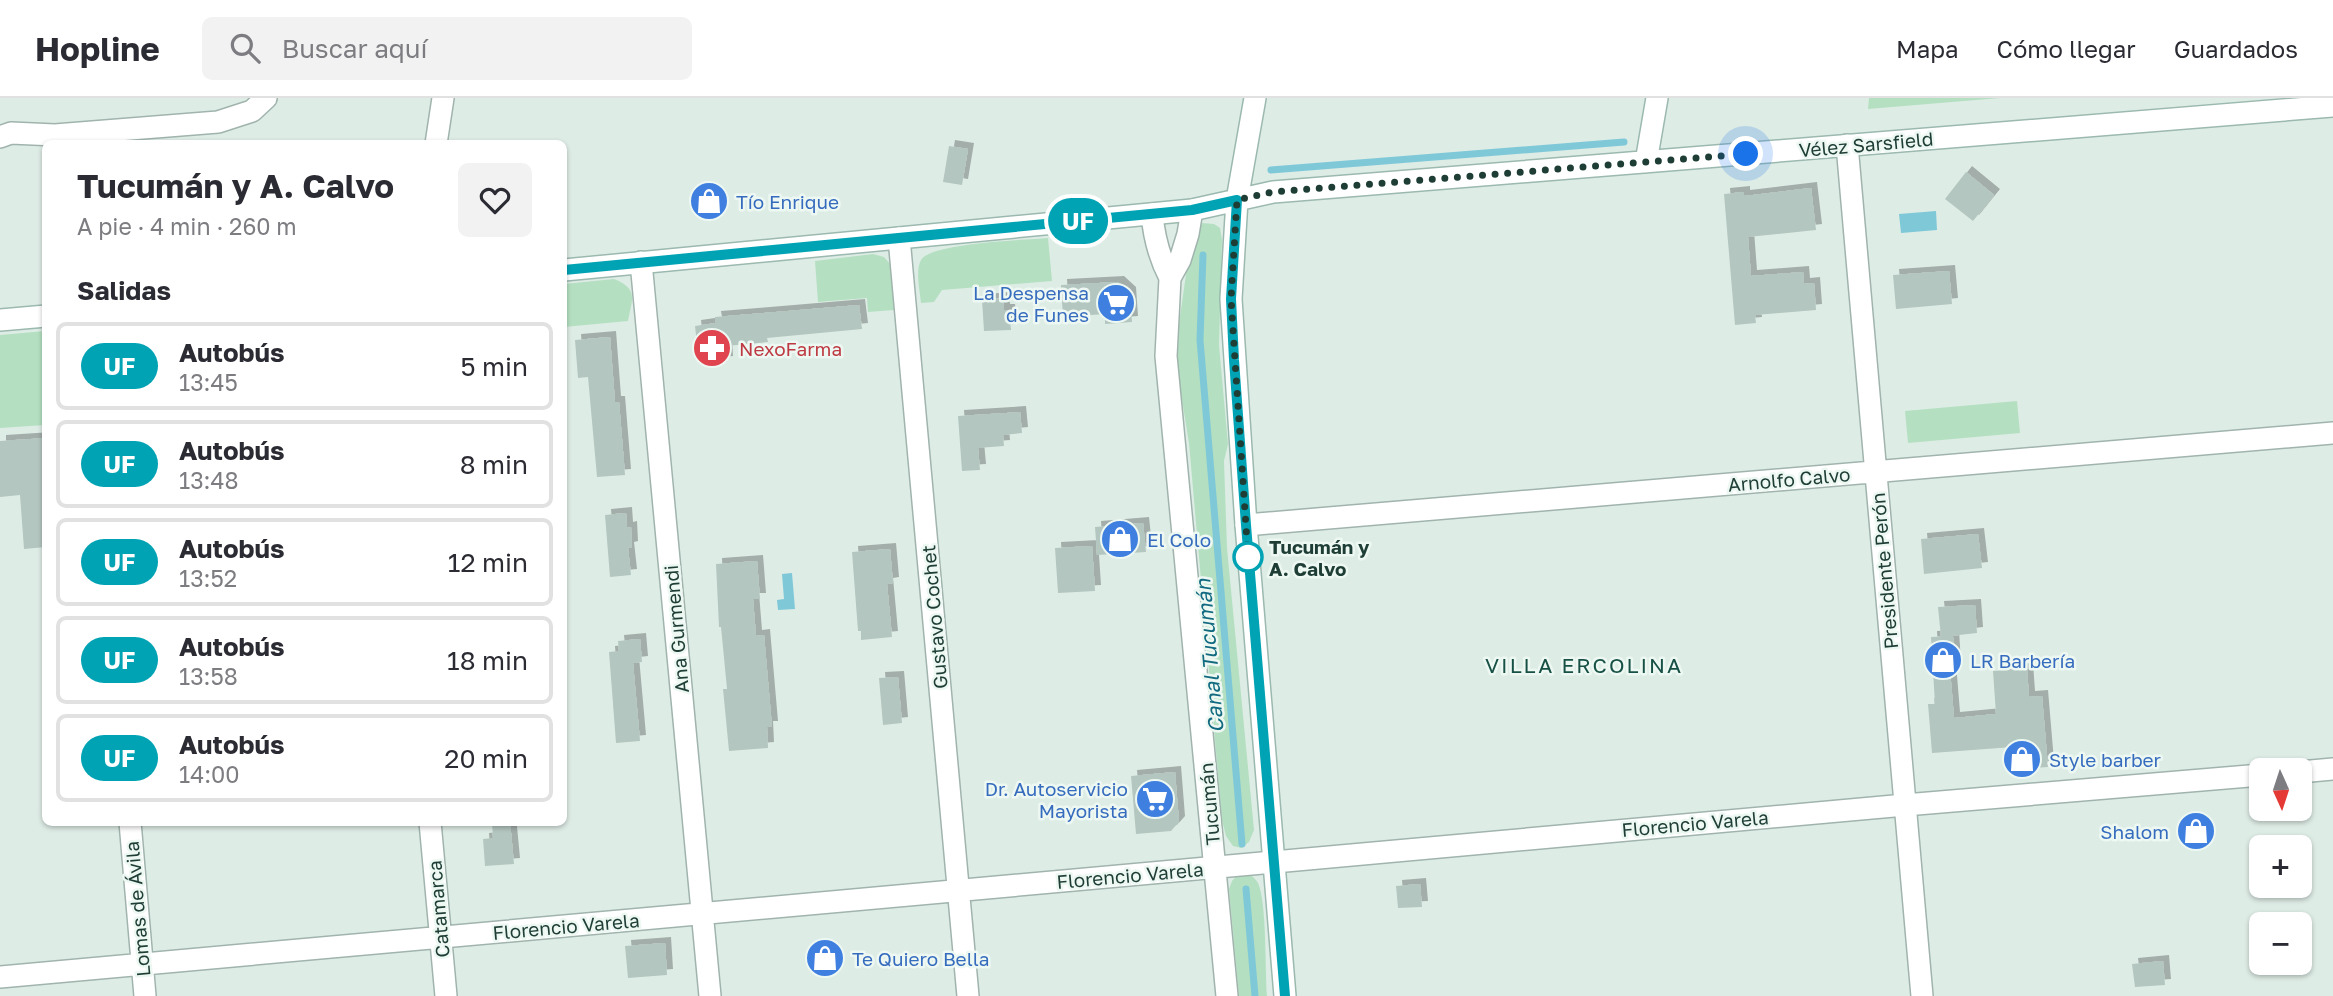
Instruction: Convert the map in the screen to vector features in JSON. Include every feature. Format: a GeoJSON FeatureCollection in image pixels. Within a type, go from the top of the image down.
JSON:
{"type":"FeatureCollection","features":[{"type":"Feature","properties":{"kind":"street"},"geometry":{"type":"LineString","coordinates":[[0,136],[11,133],[55,135],[218,122],[252,111],[267,98]]}},
{"type":"Feature","properties":{"kind":"street"},"geometry":{"type":"LineString","coordinates":[[437,140],[443,98]]}},
{"type":"Feature","properties":{"kind":"street"},"geometry":{"type":"LineString","coordinates":[[1255,98],[1237,200],[1231,299],[1246,525],[1285,996]]}},
{"type":"Feature","properties":{"kind":"street"},"geometry":{"type":"LineString","coordinates":[[1646,162],[1657,98]]}},
{"type":"Feature","properties":{"kind":"street","name":"Vélez Sarsfield"},"geometry":{"type":"LineString","coordinates":[[567,270],[1192,210],[1273,192],[2333,106]]}},
{"type":"Feature","properties":{"kind":"street"},"geometry":{"type":"LineString","coordinates":[[0,145],[15,148],[55,135]]}},
{"type":"Feature","properties":{"kind":"street","name":"Presidente Perón"},"geometry":{"type":"LineString","coordinates":[[1847,145],[1922,996]]}},
{"type":"Feature","properties":{"kind":"street","name":"Tucumán"},"geometry":{"type":"LineString","coordinates":[[1192,210],[1180,260],[1170,278],[1166,356],[1227,996]]}},
{"type":"Feature","properties":{"kind":"street","name":"Tucumán"},"geometry":{"type":"LineString","coordinates":[[1152,214],[1154,238],[1170,278]]}},
{"type":"Feature","properties":{"kind":"street","name":"Gustavo Cochet"},"geometry":{"type":"LineString","coordinates":[[899,238],[968,996]]}},
{"type":"Feature","properties":{"kind":"street","name":"Ana Gurmendi"},"geometry":{"type":"LineString","coordinates":[[641,262],[710,996]]}},
{"type":"Feature","properties":{"kind":"street"},"geometry":{"type":"LineString","coordinates":[[0,320],[42,316]]}},
{"type":"Feature","properties":{"kind":"street","name":"Arnolfo Calvo"},"geometry":{"type":"LineString","coordinates":[[1246,525],[2333,433]]}},
{"type":"Feature","properties":{"kind":"street"},"geometry":{"type":"LineString","coordinates":[[2312,771],[2333,769]]}},
{"type":"Feature","properties":{"kind":"street","name":"Florencio Varela"},"geometry":{"type":"LineString","coordinates":[[0,977],[1274,861],[2249,776]]}},
{"type":"Feature","properties":{"kind":"street","name":"Lomas de Ávila"},"geometry":{"type":"LineString","coordinates":[[130,826],[145,996]]}},
{"type":"Feature","properties":{"kind":"street","name":"Catamarca"},"geometry":{"type":"LineString","coordinates":[[430,826],[446,996]]}},
{"type":"Feature","properties":{"kind":"green space"},"geometry":{"type":"Polygon","coordinates":[[[1869,98],[2000,98],[1868,109],[1869,98]]]}},
{"type":"Feature","properties":{"kind":"green space"},"geometry":{"type":"Polygon","coordinates":[[[1202,223],[1214,224],[1220,228],[1222,240],[1219,345],[1228,444],[1224,461],[1227,548],[1254,830],[1249,842],[1241,848],[1233,846],[1226,836],[1222,820],[1189,443],[1176,363],[1176,345],[1190,246],[1196,227],[1202,223]]]}},
{"type":"Feature","properties":{"kind":"green space"},"geometry":{"type":"Polygon","coordinates":[[[1048,238],[1052,281],[942,290],[934,302],[921,303],[918,270],[921,260],[928,254],[960,246],[1048,238]]]}},
{"type":"Feature","properties":{"kind":"green space"},"geometry":{"type":"Polygon","coordinates":[[[873,254],[884,257],[891,265],[894,310],[868,312],[867,298],[818,302],[815,261],[873,254]]]}},
{"type":"Feature","properties":{"kind":"green space"},"geometry":{"type":"Polygon","coordinates":[[[614,279],[622,283],[632,296],[628,321],[567,327],[567,284],[614,279]]]}},
{"type":"Feature","properties":{"kind":"green space"},"geometry":{"type":"Polygon","coordinates":[[[42,331],[42,425],[0,428],[0,335],[42,331]]]}},
{"type":"Feature","properties":{"kind":"green space"},"geometry":{"type":"Polygon","coordinates":[[[2017,401],[2020,433],[1908,443],[1905,411],[2017,401]]]}},
{"type":"Feature","properties":{"kind":"green space"},"geometry":{"type":"Polygon","coordinates":[[[1239,873],[1254,878],[1261,892],[1267,996],[1239,996],[1229,889],[1239,873]]]}},
{"type":"Feature","properties":{"kind":"water"},"geometry":{"type":"Polygon","coordinates":[[[1936,211],[1937,230],[1901,233],[1899,214],[1936,211]]]}},
{"type":"Feature","properties":{"kind":"water"},"geometry":{"type":"Polygon","coordinates":[[[792,573],[795,609],[778,610],[777,600],[784,599],[782,574],[792,573]]]}},
{"type":"Feature","properties":{"kind":"building"},"geometry":{"type":"Polygon","coordinates":[[[949,146],[968,149],[962,185],[943,182],[949,146]]]}},
{"type":"Feature","properties":{"kind":"building"},"geometry":{"type":"Polygon","coordinates":[[[1966,172],[1994,195],[1973,221],[1945,199],[1966,172]]]}},
{"type":"Feature","properties":{"kind":"building"},"geometry":{"type":"Polygon","coordinates":[[[1811,188],[1816,230],[1748,237],[1751,276],[1803,272],[1804,284],[1814,283],[1816,310],[1755,315],[1756,323],[1735,325],[1724,194],[1744,192],[1744,196],[1811,188]]]}},
{"type":"Feature","properties":{"kind":"building"},"geometry":{"type":"Polygon","coordinates":[[[1949,271],[1952,304],[1896,309],[1893,275],[1949,271]]]}},
{"type":"Feature","properties":{"kind":"building"},"geometry":{"type":"Polygon","coordinates":[[[1118,282],[1130,293],[1132,322],[1105,324],[1105,314],[1063,317],[1061,285],[1118,282]]]}},
{"type":"Feature","properties":{"kind":"building"},"geometry":{"type":"Polygon","coordinates":[[[1003,298],[1004,310],[1009,310],[1011,330],[984,331],[982,300],[1003,298]]]}},
{"type":"Feature","properties":{"kind":"building"},"geometry":{"type":"Polygon","coordinates":[[[859,305],[862,329],[767,338],[768,342],[726,346],[727,362],[703,364],[702,352],[698,353],[695,326],[716,323],[715,317],[859,305]]]}},
{"type":"Feature","properties":{"kind":"building"},"geometry":{"type":"Polygon","coordinates":[[[610,337],[625,475],[597,477],[588,377],[578,378],[575,340],[610,337]]]}},
{"type":"Feature","properties":{"kind":"building"},"geometry":{"type":"Polygon","coordinates":[[[1020,412],[1022,433],[1003,435],[1004,446],[978,448],[980,470],[962,471],[958,416],[1020,412]]]}},
{"type":"Feature","properties":{"kind":"building"},"geometry":{"type":"Polygon","coordinates":[[[42,438],[42,547],[24,549],[20,495],[0,497],[0,441],[42,438]]]}},
{"type":"Feature","properties":{"kind":"building"},"geometry":{"type":"Polygon","coordinates":[[[626,513],[627,528],[631,527],[632,547],[628,548],[631,575],[610,577],[605,515],[626,513]]]}},
{"type":"Feature","properties":{"kind":"building","name":"El Colo"},"geometry":{"type":"Polygon","coordinates":[[[1143,523],[1146,552],[1097,555],[1095,527],[1143,523]]]}},
{"type":"Feature","properties":{"kind":"building"},"geometry":{"type":"Polygon","coordinates":[[[1978,534],[1982,568],[1924,574],[1921,539],[1978,534]]]}},
{"type":"Feature","properties":{"kind":"building"},"geometry":{"type":"Polygon","coordinates":[[[1092,546],[1095,591],[1058,593],[1055,548],[1092,546]]]}},
{"type":"Feature","properties":{"kind":"building"},"geometry":{"type":"Polygon","coordinates":[[[890,549],[893,583],[887,584],[892,637],[861,640],[852,552],[890,549]]]}},
{"type":"Feature","properties":{"kind":"building"},"geometry":{"type":"Polygon","coordinates":[[[757,561],[760,599],[753,599],[756,636],[764,635],[772,727],[767,727],[768,748],[729,751],[723,689],[727,689],[719,627],[716,564],[757,561]]]}},
{"type":"Feature","properties":{"kind":"building"},"geometry":{"type":"Polygon","coordinates":[[[1975,605],[1977,633],[1941,637],[1938,607],[1975,605]]]}},
{"type":"Feature","properties":{"kind":"building"},"geometry":{"type":"Polygon","coordinates":[[[1953,636],[1955,669],[1950,669],[1954,718],[1996,714],[1993,671],[2027,669],[2029,697],[2042,696],[2048,767],[2015,769],[2013,747],[1932,753],[1928,704],[1935,704],[1931,637],[1953,636]]]}},
{"type":"Feature","properties":{"kind":"building"},"geometry":{"type":"Polygon","coordinates":[[[640,639],[642,662],[633,663],[640,741],[616,743],[609,652],[619,651],[618,641],[640,639]]]}},
{"type":"Feature","properties":{"kind":"building"},"geometry":{"type":"Polygon","coordinates":[[[898,677],[902,723],[883,725],[879,678],[898,677]]]}},
{"type":"Feature","properties":{"kind":"building","name":"Dr. Autoservicio Mayorista"},"geometry":{"type":"Polygon","coordinates":[[[1175,772],[1179,822],[1171,831],[1136,834],[1131,776],[1175,772]]]}},
{"type":"Feature","properties":{"kind":"building"},"geometry":{"type":"Polygon","coordinates":[[[492,826],[510,826],[514,864],[485,866],[483,839],[493,838],[492,826]]]}},
{"type":"Feature","properties":{"kind":"building"},"geometry":{"type":"Polygon","coordinates":[[[1420,884],[1422,907],[1398,908],[1396,886],[1420,884]]]}},
{"type":"Feature","properties":{"kind":"building"},"geometry":{"type":"Polygon","coordinates":[[[665,943],[667,975],[628,978],[625,946],[665,943]]]}},
{"type":"Feature","properties":{"kind":"building"},"geometry":{"type":"Polygon","coordinates":[[[2163,961],[2165,985],[2135,987],[2132,964],[2163,961]]]}},
{"type":"Feature","properties":{"kind":"waterway"},"geometry":{"type":"LineString","coordinates":[[1271,170],[1624,142]]}},
{"type":"Feature","properties":{"kind":"waterway","name":"Canal Tucumán"},"geometry":{"type":"LineString","coordinates":[[1203,255],[1200,340],[1242,844]]}},
{"type":"Feature","properties":{"kind":"waterway","name":"Canal Tucumán"},"geometry":{"type":"LineString","coordinates":[[1246,889],[1255,996]]}},
{"type":"Feature","properties":{"kind":"bus line","name":"UF"},"geometry":{"type":"LineString","coordinates":[[567,270],[1192,210],[1237,200],[1231,299],[1234,360],[1285,996]]}},
{"type":"Feature","properties":{"kind":"place","name":"Tío Enrique"},"geometry":{"type":"Point","coordinates":[709,201]}},
{"type":"Feature","properties":{"kind":"place","name":"La Despensa de Funes"},"geometry":{"type":"Point","coordinates":[1116,303]}},
{"type":"Feature","properties":{"kind":"place","name":"NexoFarma"},"geometry":{"type":"Point","coordinates":[712,348]}},
{"type":"Feature","properties":{"kind":"place","name":"El Colo"},"geometry":{"type":"Point","coordinates":[1120,539]}},
{"type":"Feature","properties":{"kind":"place","name":"Tucumán y A. Calvo"},"geometry":{"type":"Point","coordinates":[1248,557]}},
{"type":"Feature","properties":{"kind":"place","name":"LR Barbería"},"geometry":{"type":"Point","coordinates":[1943,660]}},
{"type":"Feature","properties":{"kind":"place","name":"Style barber"},"geometry":{"type":"Point","coordinates":[2022,759]}},
{"type":"Feature","properties":{"kind":"place","name":"Dr. Autoservicio Mayorista"},"geometry":{"type":"Point","coordinates":[1155,799]}},
{"type":"Feature","properties":{"kind":"place","name":"Shalom"},"geometry":{"type":"Point","coordinates":[2196,831]}},
{"type":"Feature","properties":{"kind":"place","name":"Te Quiero Bella"},"geometry":{"type":"Point","coordinates":[825,958]}},
{"type":"Feature","properties":{"kind":"district","name":"VILLA ERCOLINA"},"geometry":{"type":"Point","coordinates":[1584,665]}},
{"type":"Feature","properties":{"kind":"route"},"geometry":{"type":"LineString","coordinates":[[1248,557],[1231,299],[1237,200],[1273,192],[1746,154]]}}]}
